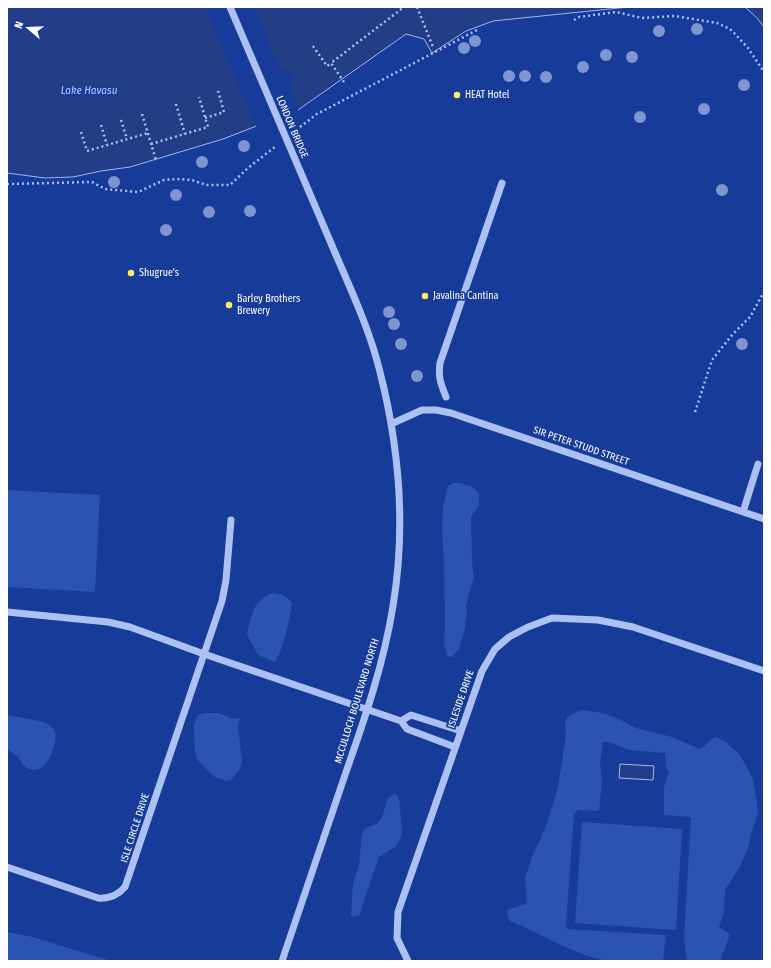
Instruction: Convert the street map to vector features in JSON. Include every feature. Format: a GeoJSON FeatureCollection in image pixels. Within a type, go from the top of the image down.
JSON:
{"type":"FeatureCollection","features":[{"type":"Feature","properties":{"kind":"street","name":"LONDON BRIDGE"},"geometry":{"type":"LineString","coordinates":[[230,7],[336,254]]}},
{"type":"Feature","properties":{"kind":"street"},"geometry":{"type":"LineString","coordinates":[[446,397],[440,382],[440,363],[502,183]]}},
{"type":"Feature","properties":{"kind":"street","name":"MCCULLOCH BOULEVARD NORTH"},"geometry":{"type":"LineString","coordinates":[[282,961],[385,652],[394,605],[398,557],[399,509],[396,462],[391,424],[379,368],[364,322],[336,254]]}},
{"type":"Feature","properties":{"kind":"street","name":"SIR PETER STUDD STREET"},"geometry":{"type":"LineString","coordinates":[[391,424],[422,410],[444,411],[458,414],[764,519]]}},
{"type":"Feature","properties":{"kind":"street"},"geometry":{"type":"LineString","coordinates":[[743,512],[758,464]]}},
{"type":"Feature","properties":{"kind":"street","name":"ISLE CIRCLE DRIVE"},"geometry":{"type":"LineString","coordinates":[[7,866],[98,898],[112,897],[122,891],[128,881],[224,591],[231,520]]}},
{"type":"Feature","properties":{"kind":"street"},"geometry":{"type":"LineString","coordinates":[[7,612],[119,624],[401,721],[407,729],[455,747]]}},
{"type":"Feature","properties":{"kind":"street","name":"ISLESIDE DRIVE"},"geometry":{"type":"LineString","coordinates":[[408,961],[397,938],[398,912],[482,671],[494,649],[509,637],[528,627],[552,618],[598,620],[633,627],[764,671]]}},
{"type":"Feature","properties":{"kind":"street"},"geometry":{"type":"LineString","coordinates":[[401,721],[411,715],[461,731]]}},
{"type":"Feature","properties":{"kind":"path"},"geometry":{"type":"LineString","coordinates":[[313,46],[327,66],[404,7]]}},
{"type":"Feature","properties":{"kind":"path"},"geometry":{"type":"LineString","coordinates":[[417,7],[433,48]]}},
{"type":"Feature","properties":{"kind":"path"},"geometry":{"type":"LineString","coordinates":[[574,20],[579,17],[616,12],[642,18],[675,16],[717,23],[730,29],[736,35],[748,48],[764,72]]}},
{"type":"Feature","properties":{"kind":"path"},"geometry":{"type":"LineString","coordinates":[[292,134],[317,114],[476,30]]}},
{"type":"Feature","properties":{"kind":"path"},"geometry":{"type":"LineString","coordinates":[[331,64],[344,82]]}},
{"type":"Feature","properties":{"kind":"path"},"geometry":{"type":"LineString","coordinates":[[205,118],[224,112],[218,91]]}},
{"type":"Feature","properties":{"kind":"path"},"geometry":{"type":"LineString","coordinates":[[151,144],[208,127],[199,97]]}},
{"type":"Feature","properties":{"kind":"path"},"geometry":{"type":"LineString","coordinates":[[176,104],[185,134]]}},
{"type":"Feature","properties":{"kind":"path"},"geometry":{"type":"LineString","coordinates":[[142,114],[156,160]]}},
{"type":"Feature","properties":{"kind":"path"},"geometry":{"type":"LineString","coordinates":[[120,120],[127,139]]}},
{"type":"Feature","properties":{"kind":"path"},"geometry":{"type":"LineString","coordinates":[[101,125],[107,145]]}},
{"type":"Feature","properties":{"kind":"path"},"geometry":{"type":"LineString","coordinates":[[81,132],[87,151],[148,133]]}},
{"type":"Feature","properties":{"kind":"path"},"geometry":{"type":"LineString","coordinates":[[7,184],[92,182],[105,189],[138,192],[164,180],[192,180],[206,185],[230,185],[248,168],[279,144]]}},
{"type":"Feature","properties":{"kind":"path"},"geometry":{"type":"LineString","coordinates":[[696,412],[712,360],[732,335],[750,317],[764,292]]}},
{"type":"Feature","properties":{"kind":"shaded area"},"geometry":{"type":"Polygon","coordinates":[[[453,483],[460,483],[472,487],[477,491],[479,495],[479,505],[471,517],[472,563],[474,577],[466,605],[467,614],[464,633],[459,649],[452,657],[447,656],[444,644],[444,565],[442,528],[443,507],[448,486],[453,483]]]}},
{"type":"Feature","properties":{"kind":"shaded area"},"geometry":{"type":"Polygon","coordinates":[[[7,490],[100,495],[95,592],[7,587],[7,490]]]}},
{"type":"Feature","properties":{"kind":"shaded area"},"geometry":{"type":"Polygon","coordinates":[[[274,593],[284,596],[292,603],[284,641],[275,662],[258,655],[247,634],[254,608],[262,599],[274,593]]]}},
{"type":"Feature","properties":{"kind":"shaded area"},"geometry":{"type":"Polygon","coordinates":[[[581,710],[603,713],[636,728],[672,737],[700,749],[715,737],[725,741],[740,755],[752,777],[758,813],[748,848],[740,866],[725,890],[724,912],[719,927],[730,934],[720,961],[687,961],[684,939],[691,817],[664,815],[664,787],[669,772],[666,768],[665,753],[629,750],[609,742],[603,742],[600,763],[602,782],[599,811],[578,810],[574,814],[566,924],[567,929],[666,935],[663,961],[607,961],[594,958],[569,949],[510,921],[507,913],[508,909],[527,903],[525,878],[549,817],[558,787],[566,735],[565,723],[567,717],[581,710]]]}},
{"type":"Feature","properties":{"kind":"shaded area"},"geometry":{"type":"Polygon","coordinates":[[[204,713],[219,713],[233,719],[240,718],[238,727],[242,760],[239,770],[231,780],[226,781],[215,777],[197,759],[195,751],[194,724],[198,715],[204,713]]]}},
{"type":"Feature","properties":{"kind":"shaded area"},"geometry":{"type":"Polygon","coordinates":[[[7,715],[40,721],[49,725],[54,730],[56,735],[53,750],[49,760],[43,767],[35,770],[27,768],[17,756],[7,748],[7,715]]]}},
{"type":"Feature","properties":{"kind":"shaded area"},"geometry":{"type":"Polygon","coordinates":[[[395,794],[399,798],[402,830],[400,839],[395,847],[379,857],[359,916],[351,917],[353,883],[359,865],[362,834],[365,828],[372,826],[380,820],[389,797],[395,794]]]}},
{"type":"Feature","properties":{"kind":"shaded area"},"geometry":{"type":"Polygon","coordinates":[[[582,822],[682,829],[676,930],[575,923],[582,822]]]}},
{"type":"Feature","properties":{"kind":"shaded area"},"geometry":{"type":"Polygon","coordinates":[[[7,932],[33,937],[111,961],[7,961],[7,932]]]}},
{"type":"Feature","properties":{"kind":"water","name":"Lake Havasu"},"geometry":{"type":"Polygon","coordinates":[[[7,7],[629,7],[493,21],[466,31],[432,53],[424,39],[406,34],[298,110],[223,139],[130,167],[73,177],[45,178],[7,173],[7,7]]]}},
{"type":"Feature","properties":{"kind":"water"},"geometry":{"type":"Polygon","coordinates":[[[745,7],[764,7],[764,27],[757,18],[745,7]]]}},
{"type":"Feature","properties":{"kind":"water"},"geometry":{"type":"Polygon","coordinates":[[[620,764],[654,766],[653,780],[619,778],[620,764]]]}},
{"type":"Feature","properties":{"kind":"pier"},"geometry":{"type":"Polygon","coordinates":[[[205,7],[254,7],[281,70],[290,71],[293,75],[294,80],[289,88],[299,112],[257,128],[205,7]]]}},
{"type":"Feature","properties":{"kind":"place","name":"HEAT Hotel"},"geometry":{"type":"Point","coordinates":[457,95]}},
{"type":"Feature","properties":{"kind":"place","name":"Shugrue's"},"geometry":{"type":"Point","coordinates":[131,273]}},
{"type":"Feature","properties":{"kind":"place","name":"Javalina Cantina"},"geometry":{"type":"Point","coordinates":[425,296]}},
{"type":"Feature","properties":{"kind":"place","name":"Barley Brothers Brewery"},"geometry":{"type":"Point","coordinates":[229,305]}}]}
